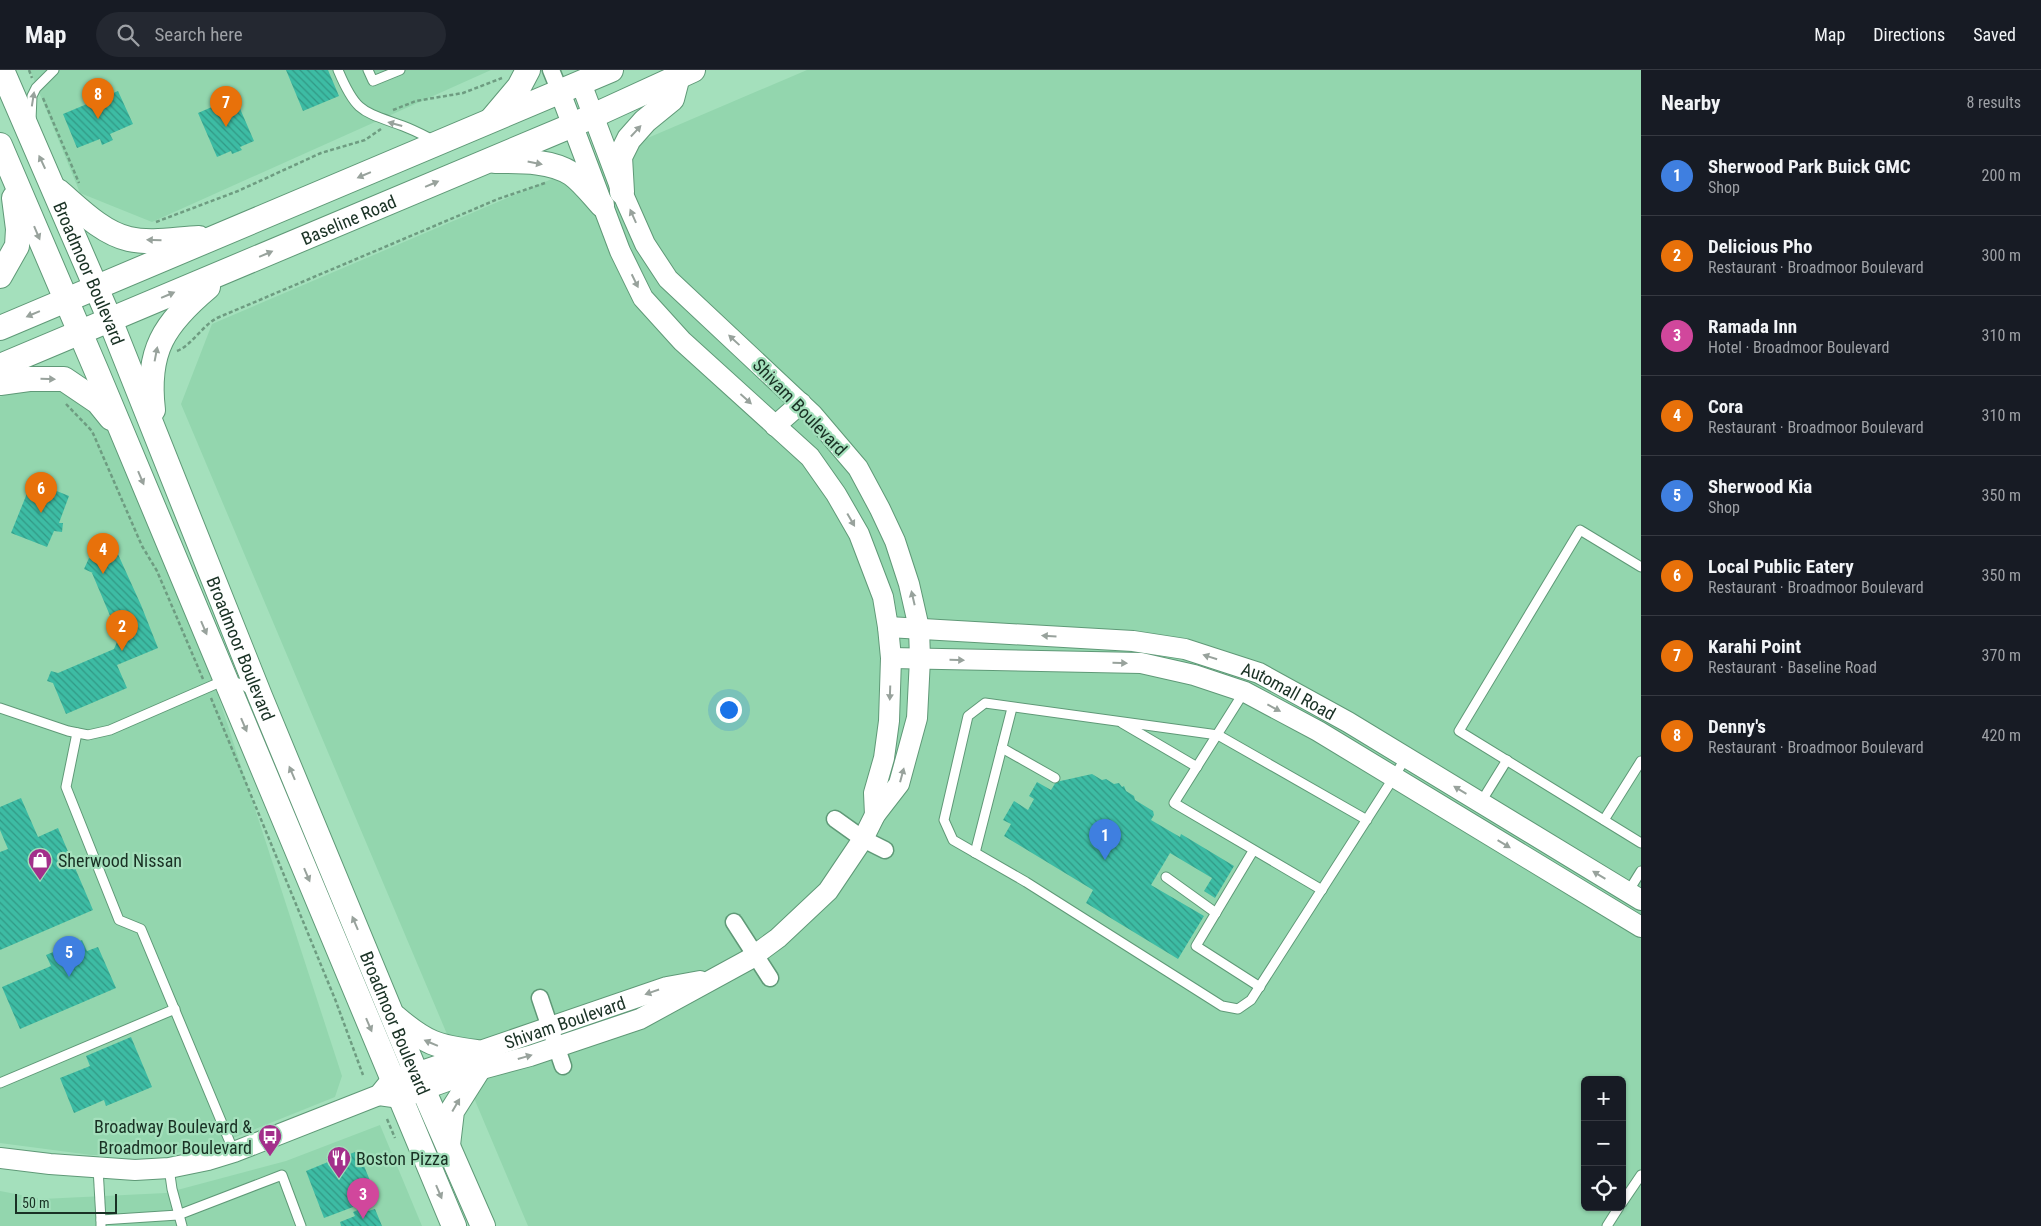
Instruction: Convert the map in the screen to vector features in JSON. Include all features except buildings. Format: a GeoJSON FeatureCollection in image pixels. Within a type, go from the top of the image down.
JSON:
{"type":"FeatureCollection","features":[{"type":"Feature","properties":{"kind":"main road","name":"Broadmoor Boulevard"},"geometry":{"type":"LineString","coordinates":[[2,70],[97,288],[94,327],[122,433],[225,680],[390,1091],[454,1226]]}},
{"type":"Feature","properties":{"kind":"main road","name":"Baseline Road"},"geometry":{"type":"LineString","coordinates":[[0,328],[488,123],[572,82],[611,70]]}},
{"type":"Feature","properties":{"kind":"main road"},"geometry":{"type":"LineString","coordinates":[[488,123],[518,87],[518,73]]}},
{"type":"Feature","properties":{"kind":"main road","name":"Baseline Road"},"geometry":{"type":"LineString","coordinates":[[0,366],[583,120],[686,73]]}},
{"type":"Feature","properties":{"kind":"main road"},"geometry":{"type":"LineString","coordinates":[[622,192],[620,157],[629,138],[645,121],[672,98],[686,73]]}},
{"type":"Feature","properties":{"kind":"main road","name":"Broadmoor Boulevard"},"geometry":{"type":"LineString","coordinates":[[0,145],[66,300],[94,327],[157,437],[260,696],[482,1226]]}},
{"type":"Feature","properties":{"kind":"main road"},"geometry":{"type":"LineString","coordinates":[[486,161],[526,161],[570,173],[602,204]]}},
{"type":"Feature","properties":{"kind":"main road"},"geometry":{"type":"LineString","coordinates":[[0,276],[17,246],[18,229],[11,172]]}},
{"type":"Feature","properties":{"kind":"main road"},"geometry":{"type":"LineString","coordinates":[[55,188],[90,218],[112,232],[128,239],[159,241],[220,236]]}},
{"type":"Feature","properties":{"kind":"main road"},"geometry":{"type":"LineString","coordinates":[[157,437],[150,386],[157,346],[182,308],[225,271]]}},
{"type":"Feature","properties":{"kind":"main road"},"geometry":{"type":"LineString","coordinates":[[94,327],[164,482],[182,500]]}},
{"type":"Feature","properties":{"kind":"main road"},"geometry":{"type":"LineString","coordinates":[[0,383],[29,379],[64,379],[98,402],[122,433]]}},
{"type":"Feature","properties":{"kind":"main road"},"geometry":{"type":"LineString","coordinates":[[394,1016],[413,1033],[426,1041],[477,1061],[452,1111],[448,1145]]}},
{"type":"Feature","properties":{"kind":"street"},"geometry":{"type":"LineString","coordinates":[[551,70],[572,82],[583,120]]}},
{"type":"Feature","properties":{"kind":"street","name":"Shivam Boulevard"},"geometry":{"type":"LineString","coordinates":[[477,1061],[557,1047],[640,1019],[754,956],[778,938],[828,891],[863,839],[874,815],[899,784],[917,718],[920,628],[909,584],[895,541],[858,468],[801,403],[668,279],[645,244],[622,192],[583,120]]}},
{"type":"Feature","properties":{"kind":"street","name":"Shivam Boulevard"},"geometry":{"type":"LineString","coordinates":[[583,120],[602,204],[620,251],[643,298],[682,341],[810,457],[836,494],[859,534],[883,597],[891,658],[884,758],[874,793],[874,815]]}},
{"type":"Feature","properties":{"kind":"street"},"geometry":{"type":"LineString","coordinates":[[776,426],[801,403]]}},
{"type":"Feature","properties":{"kind":"street","name":"Automall Road"},"geometry":{"type":"LineString","coordinates":[[888,627],[1133,640],[1185,649],[1258,673],[1348,722],[1634,896]]}},
{"type":"Feature","properties":{"kind":"street","name":"Automall Road"},"geometry":{"type":"LineString","coordinates":[[891,658],[1141,663],[1194,675],[1244,692],[1318,731],[1641,927]]}},
{"type":"Feature","properties":{"kind":"street"},"geometry":{"type":"LineString","coordinates":[[835,819],[863,839],[885,850]]}},
{"type":"Feature","properties":{"kind":"street"},"geometry":{"type":"LineString","coordinates":[[734,922],[754,956],[770,978]]}},
{"type":"Feature","properties":{"kind":"street","name":"Shivam Boulevard"},"geometry":{"type":"LineString","coordinates":[[0,1158],[50,1164],[135,1170],[169,1168],[208,1160],[234,1152],[390,1091],[477,1061],[551,1028],[667,987],[716,977]]}},
{"type":"Feature","properties":{"kind":"street"},"geometry":{"type":"LineString","coordinates":[[540,998],[563,1066]]}},
{"type":"Feature","properties":{"kind":"lane"},"geometry":{"type":"LineString","coordinates":[[30,135],[32,96],[36,88],[54,70]]}},
{"type":"Feature","properties":{"kind":"lane"},"geometry":{"type":"LineString","coordinates":[[338,70],[345,88],[355,103],[370,115],[403,126],[440,143]]}},
{"type":"Feature","properties":{"kind":"lane"},"geometry":{"type":"LineString","coordinates":[[368,70],[373,81],[400,70]]}},
{"type":"Feature","properties":{"kind":"lane"},"geometry":{"type":"LineString","coordinates":[[1641,567],[1580,530],[1459,731],[1641,843]]}},
{"type":"Feature","properties":{"kind":"lane"},"geometry":{"type":"LineString","coordinates":[[0,708],[88,735],[110,730],[225,680],[242,684],[260,696]]}},
{"type":"Feature","properties":{"kind":"lane"},"geometry":{"type":"LineString","coordinates":[[1244,692],[1174,803],[1322,890]]}},
{"type":"Feature","properties":{"kind":"lane"},"geometry":{"type":"LineString","coordinates":[[1367,820],[1218,735],[1117,720],[1012,708],[984,702],[968,716],[944,820],[953,840],[1026,882],[1222,1006],[1238,1009],[1251,1000],[1260,987],[1394,778],[1406,757]]}},
{"type":"Feature","properties":{"kind":"lane"},"geometry":{"type":"LineString","coordinates":[[975,853],[1012,708]]}},
{"type":"Feature","properties":{"kind":"lane"},"geometry":{"type":"LineString","coordinates":[[1117,720],[1197,767]]}},
{"type":"Feature","properties":{"kind":"lane"},"geometry":{"type":"LineString","coordinates":[[77,733],[66,787],[119,920],[141,929],[234,1152]]}},
{"type":"Feature","properties":{"kind":"lane"},"geometry":{"type":"LineString","coordinates":[[1002,748],[1055,778]]}},
{"type":"Feature","properties":{"kind":"lane"},"geometry":{"type":"LineString","coordinates":[[1480,803],[1507,760]]}},
{"type":"Feature","properties":{"kind":"lane"},"geometry":{"type":"LineString","coordinates":[[1604,820],[1641,761]]}},
{"type":"Feature","properties":{"kind":"lane"},"geometry":{"type":"LineString","coordinates":[[1253,851],[1196,946],[1260,987]]}},
{"type":"Feature","properties":{"kind":"lane"},"geometry":{"type":"LineString","coordinates":[[1634,896],[1641,871]]}},
{"type":"Feature","properties":{"kind":"lane"},"geometry":{"type":"LineString","coordinates":[[1166,877],[1216,913]]}},
{"type":"Feature","properties":{"kind":"lane"},"geometry":{"type":"LineString","coordinates":[[0,1083],[175,1009]]}},
{"type":"Feature","properties":{"kind":"lane"},"geometry":{"type":"LineString","coordinates":[[98,1168],[101,1223],[178,1215],[282,1175],[301,1226]]}},
{"type":"Feature","properties":{"kind":"lane"},"geometry":{"type":"LineString","coordinates":[[169,1168],[172,1189],[182,1226]]}},
{"type":"Feature","properties":{"kind":"lane"},"geometry":{"type":"LineString","coordinates":[[1626,1197],[1641,1175]]}},
{"type":"Feature","properties":{"kind":"lane"},"geometry":{"type":"LineString","coordinates":[[1607,1226],[1616,1211]]}},
{"type":"Feature","properties":{"kind":"path"},"geometry":{"type":"LineString","coordinates":[[152,223],[238,191],[321,153],[365,140],[376,134],[388,122],[392,111],[404,105],[463,93],[518,73]]}},
{"type":"Feature","properties":{"kind":"path"},"geometry":{"type":"LineString","coordinates":[[42,96],[81,189]]}},
{"type":"Feature","properties":{"kind":"path"},"geometry":{"type":"LineString","coordinates":[[174,351],[182,349],[208,323],[217,318],[490,202],[548,182]]}},
{"type":"Feature","properties":{"kind":"path"},"geometry":{"type":"LineString","coordinates":[[65,403],[92,431],[142,546],[157,570],[198,668]]}},
{"type":"Feature","properties":{"kind":"path"},"geometry":{"type":"LineString","coordinates":[[217,712],[335,999],[363,1074]]}},
{"type":"Feature","properties":{"kind":"shaded area"},"geometry":{"type":"Polygon","coordinates":[[[30,70],[491,70],[152,222],[80,193],[30,70]]]}},
{"type":"Feature","properties":{"kind":"shaded area"},"geometry":{"type":"Polygon","coordinates":[[[807,70],[1641,70],[1641,1226],[528,1226],[181,404],[212,324],[807,70]]]}},
{"type":"Feature","properties":{"kind":"shaded area"},"geometry":{"type":"Polygon","coordinates":[[[67,388],[105,421],[214,683],[342,1076],[335,1097],[208,1148],[168,1154],[91,1155],[0,1143],[0,397],[17,390],[67,388]]]}},
{"type":"Feature","properties":{"kind":"shaded area"},"geometry":{"type":"Polygon","coordinates":[[[380,1125],[422,1226],[0,1226],[0,1191],[42,1199],[166,1193],[286,1161],[380,1125]]]}},
{"type":"Feature","properties":{"kind":"place","name":"Denny's"},"geometry":{"type":"Point","coordinates":[98,119]}},
{"type":"Feature","properties":{"kind":"place","name":"Karahi Point"},"geometry":{"type":"Point","coordinates":[226,127]}},
{"type":"Feature","properties":{"kind":"place","name":"Local Public Eatery"},"geometry":{"type":"Point","coordinates":[41,513]}},
{"type":"Feature","properties":{"kind":"place","name":"Cora"},"geometry":{"type":"Point","coordinates":[103,574]}},
{"type":"Feature","properties":{"kind":"place","name":"Delicious Pho"},"geometry":{"type":"Point","coordinates":[122,651]}},
{"type":"Feature","properties":{"kind":"place","name":"Sherwood Park Buick GMC"},"geometry":{"type":"Point","coordinates":[1105,860]}},
{"type":"Feature","properties":{"kind":"place","name":"Sherwood Nissan"},"geometry":{"type":"Point","coordinates":[40,881]}},
{"type":"Feature","properties":{"kind":"place","name":"Sherwood Kia"},"geometry":{"type":"Point","coordinates":[69,977]}},
{"type":"Feature","properties":{"kind":"place","name":"Broadway Boulevard & Broadmoor Boulevard"},"geometry":{"type":"Point","coordinates":[270,1157]}},
{"type":"Feature","properties":{"kind":"place","name":"Boston Pizza"},"geometry":{"type":"Point","coordinates":[339,1179]}},
{"type":"Feature","properties":{"kind":"place","name":"Ramada Inn"},"geometry":{"type":"Point","coordinates":[363,1219]}}]}
